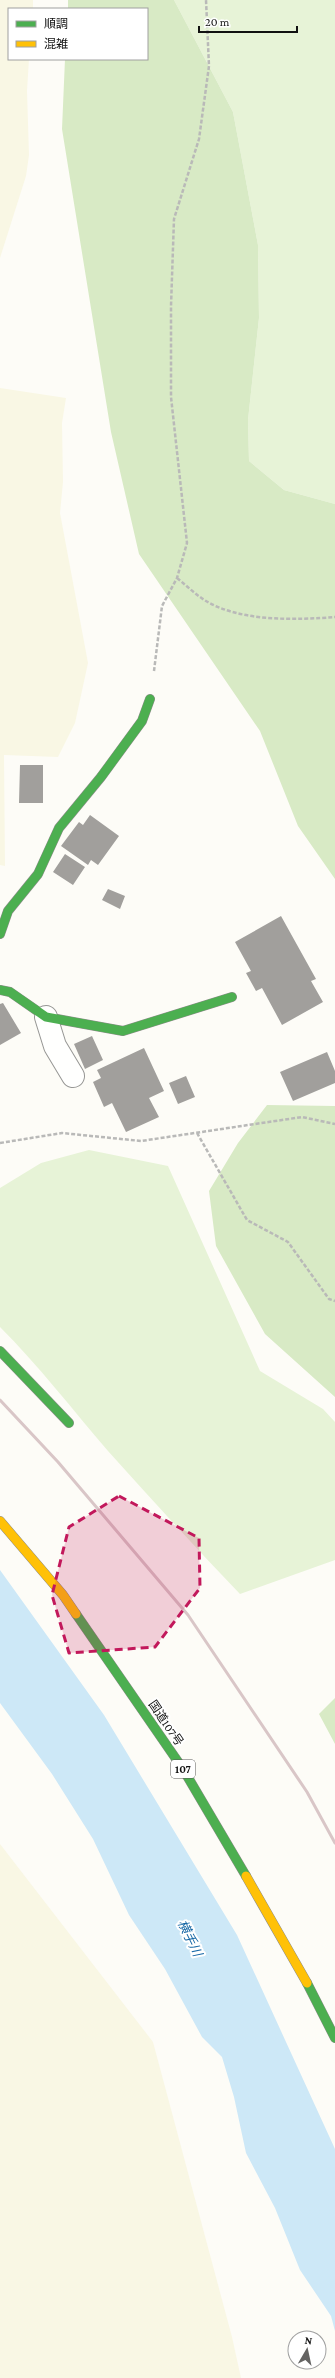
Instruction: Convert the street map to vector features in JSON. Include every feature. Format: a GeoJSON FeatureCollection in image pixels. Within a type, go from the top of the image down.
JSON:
{"type":"FeatureCollection","features":[{"type":"Feature","properties":{"kind":"main road"},"geometry":{"type":"LineString","coordinates":[[0,934],[8,911],[38,874],[59,828],[101,777],[142,721],[150,699]]}},
{"type":"Feature","properties":{"kind":"main road"},"geometry":{"type":"LineString","coordinates":[[0,990],[10,992],[46,1018],[123,1031],[232,998]]}},
{"type":"Feature","properties":{"kind":"main road"},"geometry":{"type":"LineString","coordinates":[[0,1351],[69,1423]]}},
{"type":"Feature","properties":{"kind":"main road","name":"国道107号"},"geometry":{"type":"LineString","coordinates":[[0,1522],[63,1595],[182,1768],[296,1963],[335,2038]]}},
{"type":"Feature","properties":{"kind":"street"},"geometry":{"type":"LineString","coordinates":[[46,1018],[55,1046],[73,1076]]}},
{"type":"Feature","properties":{"kind":"path"},"geometry":{"type":"LineString","coordinates":[[150,699],[162,606],[177,578],[187,543],[171,397],[171,306],[174,219],[200,132],[209,66],[206,0]]}},
{"type":"Feature","properties":{"kind":"path"},"geometry":{"type":"LineString","coordinates":[[177,578],[206,601],[235,612],[293,620],[335,617]]}},
{"type":"Feature","properties":{"kind":"path"},"geometry":{"type":"LineString","coordinates":[[0,1143],[62,1133],[141,1141],[302,1117],[335,1124]]}},
{"type":"Feature","properties":{"kind":"path"},"geometry":{"type":"LineString","coordinates":[[197,1133],[247,1220],[288,1242],[329,1299],[335,1301]]}},
{"type":"Feature","properties":{"kind":"highlighted area"},"geometry":{"type":"Polygon","coordinates":[[[119,1496],[199,1538],[200,1588],[155,1647],[69,1653],[52,1595],[69,1527],[119,1496]]]}},
{"type":"Feature","properties":{"kind":"shaded area"},"geometry":{"type":"Polygon","coordinates":[[[0,0],[33,0],[33,8],[8,8],[8,60],[29,60],[27,91],[29,155],[26,176],[0,258],[0,0]]]}},
{"type":"Feature","properties":{"kind":"shaded area"},"geometry":{"type":"Polygon","coordinates":[[[0,388],[66,398],[62,423],[63,482],[60,513],[88,663],[75,723],[58,757],[4,755],[5,866],[0,865],[0,388]]]}},
{"type":"Feature","properties":{"kind":"shaded area"},"geometry":{"type":"Polygon","coordinates":[[[0,1844],[153,2042],[232,2337],[241,2378],[0,2378],[0,1844]]]}},
{"type":"Feature","properties":{"kind":"green space"},"geometry":{"type":"Polygon","coordinates":[[[68,0],[174,0],[233,112],[258,245],[259,318],[248,420],[249,461],[284,490],[335,504],[335,879],[298,826],[260,731],[139,554],[111,432],[62,129],[65,60],[148,60],[148,8],[68,8],[68,0]]]}},
{"type":"Feature","properties":{"kind":"green space"},"geometry":{"type":"Polygon","coordinates":[[[174,0],[335,0],[335,504],[284,490],[249,461],[248,420],[259,318],[258,245],[233,112],[174,0]]]}},
{"type":"Feature","properties":{"kind":"green space"},"geometry":{"type":"Polygon","coordinates":[[[267,1105],[335,1106],[335,1397],[265,1334],[216,1246],[209,1191],[238,1143],[267,1105]]]}},
{"type":"Feature","properties":{"kind":"green space"},"geometry":{"type":"Polygon","coordinates":[[[89,1150],[168,1166],[260,1371],[323,1409],[335,1422],[335,1560],[240,1594],[124,1469],[42,1372],[0,1327],[0,1188],[41,1163],[89,1150]]]}},
{"type":"Feature","properties":{"kind":"green space"},"geometry":{"type":"Polygon","coordinates":[[[335,1698],[335,1744],[319,1714],[335,1698]]]}},
{"type":"Feature","properties":{"kind":"water","name":"横手川"},"geometry":{"type":"Polygon","coordinates":[[[0,1570],[104,1715],[237,1935],[335,2149],[335,2331],[331,2316],[300,2270],[275,2208],[246,2153],[234,2097],[222,2057],[202,2037],[165,1969],[129,1915],[93,1839],[52,1774],[0,1703],[0,1570]]]}},
{"type":"Feature","properties":{"kind":"building"},"geometry":{"type":"Polygon","coordinates":[[[20,765],[43,765],[43,803],[19,803],[20,765]]]}},
{"type":"Feature","properties":{"kind":"building"},"geometry":{"type":"Polygon","coordinates":[[[90,815],[119,836],[98,865],[91,860],[88,865],[61,846],[79,822],[83,825],[90,815]]]}},
{"type":"Feature","properties":{"kind":"building"},"geometry":{"type":"Polygon","coordinates":[[[65,854],[85,867],[73,885],[53,872],[65,854]]]}},
{"type":"Feature","properties":{"kind":"building"},"geometry":{"type":"Polygon","coordinates":[[[108,889],[125,896],[120,909],[102,900],[108,889]]]}},
{"type":"Feature","properties":{"kind":"building"},"geometry":{"type":"Polygon","coordinates":[[[281,916],[316,979],[311,981],[323,1002],[282,1025],[262,988],[256,991],[246,973],[251,971],[235,942],[281,916]]]}},
{"type":"Feature","properties":{"kind":"building"},"geometry":{"type":"Polygon","coordinates":[[[3,1003],[21,1033],[0,1045],[0,1004],[3,1003]]]}},
{"type":"Feature","properties":{"kind":"building"},"geometry":{"type":"Polygon","coordinates":[[[92,1036],[103,1060],[85,1069],[74,1044],[92,1036]]]}},
{"type":"Feature","properties":{"kind":"building"},"geometry":{"type":"Polygon","coordinates":[[[144,1048],[164,1091],[149,1098],[159,1117],[126,1132],[112,1103],[104,1107],[93,1082],[101,1078],[97,1070],[144,1048]]]}},
{"type":"Feature","properties":{"kind":"building"},"geometry":{"type":"Polygon","coordinates":[[[327,1052],[335,1071],[335,1083],[293,1101],[280,1072],[327,1052]]]}},
{"type":"Feature","properties":{"kind":"building"},"geometry":{"type":"Polygon","coordinates":[[[186,1076],[195,1097],[178,1104],[169,1083],[186,1076]]]}},
{"type":"Feature","properties":{"kind":"railway"},"geometry":{"type":"LineString","coordinates":[[0,1400],[58,1462],[188,1615],[307,1792],[335,1843]]}},
{"type":"Feature","properties":{"kind":"traffic: fast"},"geometry":{"type":"LineString","coordinates":[[0,934],[8,911],[38,874],[59,828],[101,777],[142,721],[150,699]]}},
{"type":"Feature","properties":{"kind":"traffic: fast"},"geometry":{"type":"LineString","coordinates":[[0,990],[10,992],[46,1017],[123,1031],[232,997]]}},
{"type":"Feature","properties":{"kind":"traffic: fast"},"geometry":{"type":"LineString","coordinates":[[0,1351],[69,1423]]}},
{"type":"Feature","properties":{"kind":"traffic: fast"},"geometry":{"type":"LineString","coordinates":[[76,1614],[183,1769],[246,1876]]}},
{"type":"Feature","properties":{"kind":"traffic: fast"},"geometry":{"type":"LineString","coordinates":[[307,1983],[335,2038]]}},
{"type":"Feature","properties":{"kind":"traffic: slow"},"geometry":{"type":"LineString","coordinates":[[0,1521],[63,1595],[76,1614]]}},
{"type":"Feature","properties":{"kind":"traffic: slow"},"geometry":{"type":"LineString","coordinates":[[246,1876],[307,1983]]}}]}
